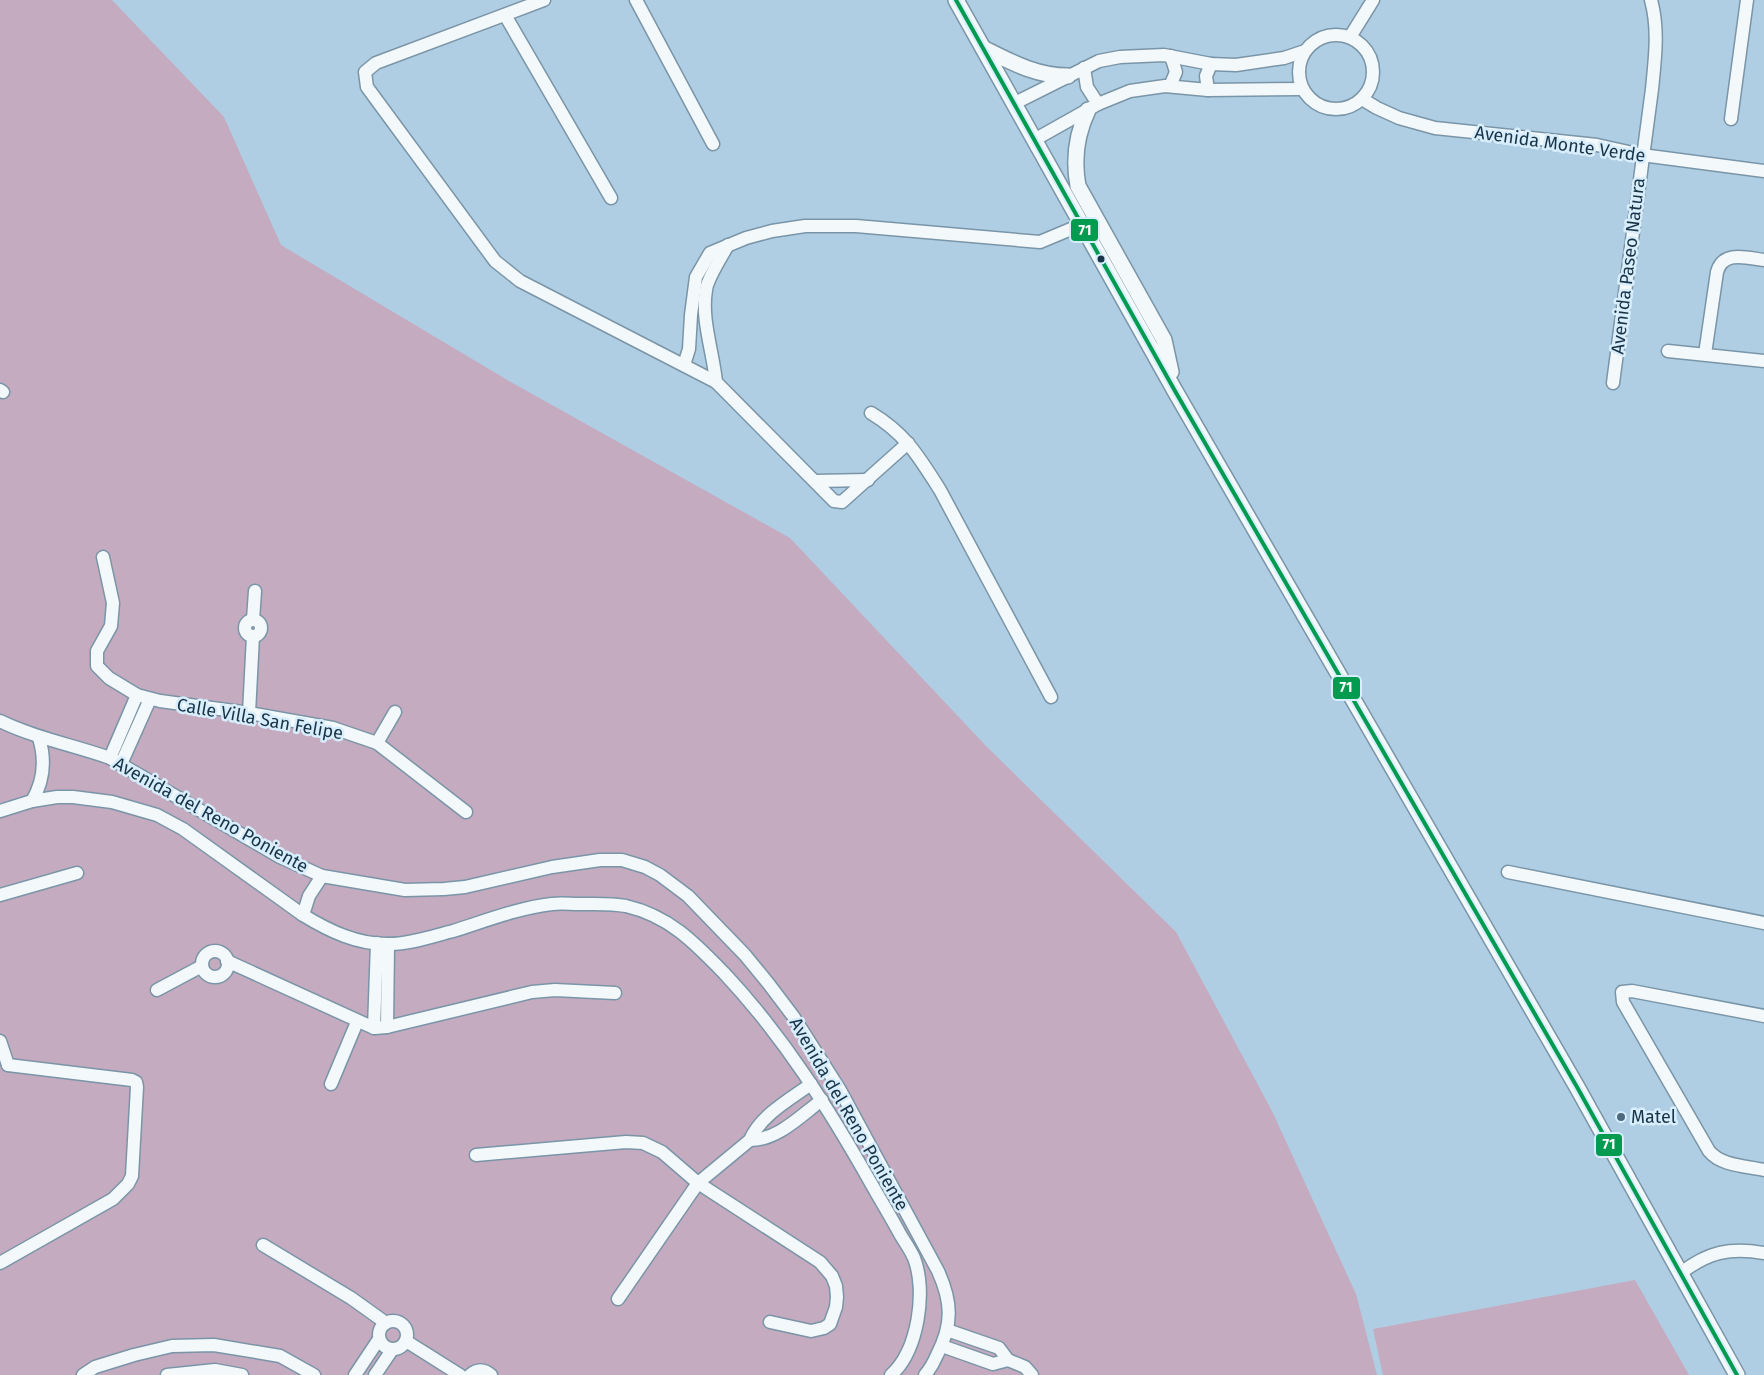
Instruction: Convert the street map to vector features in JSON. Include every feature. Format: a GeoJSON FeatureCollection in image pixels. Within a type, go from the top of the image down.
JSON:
{"type":"FeatureCollection","features":[{"type":"Feature","properties":{"kind":"street"},"geometry":{"type":"LineString","coordinates":[[544,0],[376,63],[365,72],[367,87],[495,261],[520,281],[716,382],[834,501],[842,502],[908,443]]}},
{"type":"Feature","properties":{"kind":"street"},"geometry":{"type":"LineString","coordinates":[[636,0],[713,144]]}},
{"type":"Feature","properties":{"kind":"street"},"geometry":{"type":"LineString","coordinates":[[956,0],[1176,391],[1577,1087],[1737,1375]]}},
{"type":"Feature","properties":{"kind":"street"},"geometry":{"type":"LineString","coordinates":[[1350,38],[1373,0]]}},
{"type":"Feature","properties":{"kind":"street","name":"Avenida Paseo Natura"},"geometry":{"type":"LineString","coordinates":[[1613,383],[1656,49],[1655,16],[1651,0]]}},
{"type":"Feature","properties":{"kind":"street"},"geometry":{"type":"LineString","coordinates":[[1731,119],[1747,0]]}},
{"type":"Feature","properties":{"kind":"street"},"geometry":{"type":"LineString","coordinates":[[505,15],[611,198]]}},
{"type":"Feature","properties":{"kind":"street"},"geometry":{"type":"LineString","coordinates":[[1013,104],[1099,61],[1146,55],[1171,56],[1211,64],[1252,64],[1284,58],[1305,51],[1315,41],[1336,34],[1356,41],[1367,51],[1372,65],[1372,80],[1367,93],[1362,99],[1349,107],[1334,110],[1318,105],[1306,95],[1302,88],[1299,70],[1305,51]]}},
{"type":"Feature","properties":{"kind":"street"},"geometry":{"type":"LineString","coordinates":[[983,48],[1027,70],[1048,75],[1068,76]]}},
{"type":"Feature","properties":{"kind":"street"},"geometry":{"type":"LineString","coordinates":[[1170,86],[1176,72],[1171,56]]}},
{"type":"Feature","properties":{"kind":"street"},"geometry":{"type":"LineString","coordinates":[[1208,90],[1206,76],[1211,64]]}},
{"type":"Feature","properties":{"kind":"street"},"geometry":{"type":"LineString","coordinates":[[1084,68],[1092,107],[1082,122],[1076,149],[1075,171],[1078,186],[1164,340],[1176,391]]}},
{"type":"Feature","properties":{"kind":"street"},"geometry":{"type":"LineString","coordinates":[[1034,140],[1092,107],[1130,91],[1148,87],[1170,86],[1208,90],[1302,88]]}},
{"type":"Feature","properties":{"kind":"street","name":"Avenida Monte Verde"},"geometry":{"type":"LineString","coordinates":[[1362,99],[1399,118],[1435,128],[1597,145],[1642,155],[1764,171]]}},
{"type":"Feature","properties":{"kind":"street"},"geometry":{"type":"LineString","coordinates":[[684,365],[689,349],[696,277],[710,254],[728,245],[772,231],[805,226],[856,226],[1040,242],[1083,224]]}},
{"type":"Feature","properties":{"kind":"street"},"geometry":{"type":"LineString","coordinates":[[716,382],[705,318],[706,288],[728,245]]}},
{"type":"Feature","properties":{"kind":"street"},"geometry":{"type":"LineString","coordinates":[[1705,354],[1720,263],[1733,256],[1764,260]]}},
{"type":"Feature","properties":{"kind":"street"},"geometry":{"type":"LineString","coordinates":[[1668,351],[1764,361]]}},
{"type":"Feature","properties":{"kind":"street"},"geometry":{"type":"LineString","coordinates":[[871,414],[896,430],[908,443],[940,490],[1051,697]]}},
{"type":"Feature","properties":{"kind":"street"},"geometry":{"type":"LineString","coordinates":[[815,481],[868,480]]}},
{"type":"Feature","properties":{"kind":"street","name":"Calle Villa San Felipe"},"geometry":{"type":"LineString","coordinates":[[103,557],[113,603],[111,626],[97,651],[97,666],[109,678],[137,695],[150,699],[249,713],[333,728],[377,744],[466,812]]}},
{"type":"Feature","properties":{"kind":"street"},"geometry":{"type":"LineString","coordinates":[[249,713],[253,636],[248,634],[245,628],[247,622],[253,620],[255,591]]}},
{"type":"Feature","properties":{"kind":"street"},"geometry":{"type":"LineString","coordinates":[[115,761],[137,695]]}},
{"type":"Feature","properties":{"kind":"street"},"geometry":{"type":"LineString","coordinates":[[115,761],[150,699]]}},
{"type":"Feature","properties":{"kind":"street"},"geometry":{"type":"LineString","coordinates":[[377,744],[395,712]]}},
{"type":"Feature","properties":{"kind":"street","name":"Avenida del Reno Poniente"},"geometry":{"type":"LineString","coordinates":[[0,721],[39,738],[83,749],[115,761],[280,857],[322,876],[405,890],[444,889],[465,887],[552,867],[600,860],[622,860],[645,867],[660,875],[688,896],[745,955],[793,1016],[840,1090],[938,1271],[948,1298],[950,1312],[948,1330],[942,1346],[925,1375]]}},
{"type":"Feature","properties":{"kind":"street"},"geometry":{"type":"LineString","coordinates":[[32,802],[44,772],[44,760],[39,738]]}},
{"type":"Feature","properties":{"kind":"street","name":"Avenida del Reno Poniente"},"geometry":{"type":"LineString","coordinates":[[0,811],[57,797],[73,797],[112,802],[157,816],[183,830],[303,915],[341,936],[383,944],[424,939],[531,908],[554,904],[613,904],[628,907],[663,920],[698,945],[745,995],[774,1032],[822,1100],[914,1258],[920,1288],[918,1315],[908,1352],[897,1370],[891,1375]]}},
{"type":"Feature","properties":{"kind":"street"},"geometry":{"type":"LineString","coordinates":[[1508,872],[1764,923]]}},
{"type":"Feature","properties":{"kind":"street"},"geometry":{"type":"LineString","coordinates":[[0,895],[77,873]]}},
{"type":"Feature","properties":{"kind":"street"},"geometry":{"type":"LineString","coordinates":[[303,915],[309,896],[322,876]]}},
{"type":"Feature","properties":{"kind":"street"},"geometry":{"type":"LineString","coordinates":[[381,1028],[383,944]]}},
{"type":"Feature","properties":{"kind":"street"},"geometry":{"type":"LineString","coordinates":[[157,990],[202,966],[206,956],[212,952],[223,954],[227,960],[357,1022],[381,1028],[532,992],[555,990],[615,993]]}},
{"type":"Feature","properties":{"kind":"street"},"geometry":{"type":"LineString","coordinates":[[1764,1016],[1632,990],[1622,992],[1622,1002],[1714,1158],[1764,1170]]}},
{"type":"Feature","properties":{"kind":"street"},"geometry":{"type":"LineString","coordinates":[[331,1084],[357,1022]]}},
{"type":"Feature","properties":{"kind":"street"},"geometry":{"type":"LineString","coordinates":[[0,1041],[4,1069],[132,1080],[136,1082],[137,1087],[133,1167],[128,1184],[113,1199],[0,1263]]}},
{"type":"Feature","properties":{"kind":"street"},"geometry":{"type":"LineString","coordinates":[[618,1299],[698,1183],[750,1140],[754,1130],[763,1120],[811,1084]]}},
{"type":"Feature","properties":{"kind":"street"},"geometry":{"type":"LineString","coordinates":[[750,1140],[761,1140],[773,1136],[822,1100]]}},
{"type":"Feature","properties":{"kind":"street"},"geometry":{"type":"LineString","coordinates":[[476,1155],[626,1142],[643,1144],[662,1152],[698,1183],[820,1262],[832,1276],[837,1297],[834,1316],[830,1324],[812,1331],[770,1322]]}},
{"type":"Feature","properties":{"kind":"street"},"geometry":{"type":"LineString","coordinates":[[263,1245],[351,1298],[386,1323]]}},
{"type":"Feature","properties":{"kind":"street"},"geometry":{"type":"LineString","coordinates":[[1681,1273],[1696,1261],[1722,1251],[1746,1250],[1764,1253]]}},
{"type":"Feature","properties":{"kind":"street"},"geometry":{"type":"LineString","coordinates":[[356,1375],[379,1340],[380,1328],[386,1323],[395,1321],[404,1326],[406,1342],[400,1348],[392,1350],[384,1347],[379,1340]]}},
{"type":"Feature","properties":{"kind":"street"},"geometry":{"type":"LineString","coordinates":[[948,1330],[999,1348],[1008,1360],[1026,1367],[1032,1375]]}},
{"type":"Feature","properties":{"kind":"street"},"geometry":{"type":"LineString","coordinates":[[406,1342],[460,1375]]}},
{"type":"Feature","properties":{"kind":"street"},"geometry":{"type":"LineString","coordinates":[[83,1375],[96,1367],[172,1346],[214,1345],[280,1356],[314,1375]]}},
{"type":"Feature","properties":{"kind":"street"},"geometry":{"type":"LineString","coordinates":[[942,1346],[993,1364],[1008,1360]]}},
{"type":"Feature","properties":{"kind":"street"},"geometry":{"type":"LineString","coordinates":[[375,1375],[392,1350]]}},
{"type":"Feature","properties":{"kind":"street"},"geometry":{"type":"LineString","coordinates":[[167,1375],[215,1370],[242,1375]]}},
{"type":"Feature","properties":{"kind":"street"},"geometry":{"type":"LineString","coordinates":[[470,1375],[475,1371],[483,1370],[491,1375]]}},
{"type":"Feature","properties":{"kind":"shaded area"},"geometry":{"type":"Polygon","coordinates":[[[0,0],[112,0],[224,117],[281,245],[509,381],[790,538],[987,747],[1176,932],[1272,1111],[1356,1294],[1377,1375],[0,1375],[0,0]]]}},
{"type":"Feature","properties":{"kind":"shaded area"},"geometry":{"type":"Polygon","coordinates":[[[1635,1280],[1689,1375],[1383,1375],[1373,1329],[1635,1280]]]}},
{"type":"Feature","properties":{"kind":"transit line","name":"71"},"geometry":{"type":"LineString","coordinates":[[956,0],[1175,391],[1577,1087],[1737,1375]]}},
{"type":"Feature","properties":{"kind":"place","name":"Matel"},"geometry":{"type":"Point","coordinates":[1621,1117]}}]}
